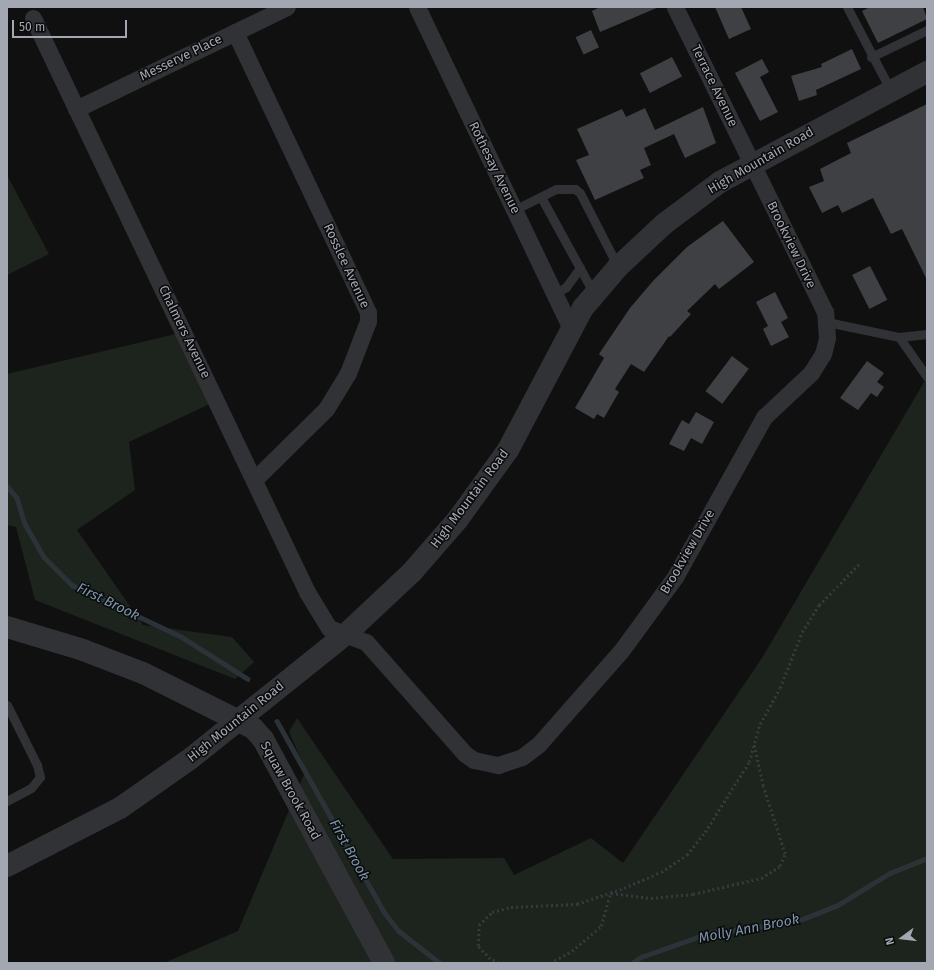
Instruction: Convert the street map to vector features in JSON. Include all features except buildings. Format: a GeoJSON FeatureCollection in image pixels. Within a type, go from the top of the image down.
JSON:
{"type":"FeatureCollection","features":[{"type":"Feature","properties":{"kind":"street","name":"Messerve Place"},"geometry":{"type":"LineString","coordinates":[[76,108],[287,7]]}},
{"type":"Feature","properties":{"kind":"street","name":"Rothesay Avenue"},"geometry":{"type":"LineString","coordinates":[[417,7],[571,329]]}},
{"type":"Feature","properties":{"kind":"street","name":"Terrace Avenue"},"geometry":{"type":"LineString","coordinates":[[675,7],[752,164]]}},
{"type":"Feature","properties":{"kind":"street","name":"Chalmers Avenue"},"geometry":{"type":"LineString","coordinates":[[33,18],[306,592],[329,628],[346,634]]}},
{"type":"Feature","properties":{"kind":"street","name":"Rosslee Avenue"},"geometry":{"type":"LineString","coordinates":[[234,32],[368,312],[368,321],[348,373],[326,409],[254,480]]}},
{"type":"Feature","properties":{"kind":"street","name":"High Mountain Road"},"geometry":{"type":"LineString","coordinates":[[7,866],[120,808],[190,759],[346,634],[412,572],[484,486],[508,450],[571,329],[594,294],[618,266],[695,200],[752,164],[927,72]]}},
{"type":"Feature","properties":{"kind":"street","name":"Brookview Drive"},"geometry":{"type":"LineString","coordinates":[[346,634],[366,642],[474,760],[498,765],[522,757],[539,744],[595,683],[660,599],[675,577],[764,417],[814,369],[823,354],[827,338],[827,322],[824,312],[752,164]]}},
{"type":"Feature","properties":{"kind":"street","name":"Squaw Brook Road"},"geometry":{"type":"LineString","coordinates":[[7,628],[83,650],[142,674],[240,720],[253,728],[263,739],[384,963]]}},
{"type":"Feature","properties":{"kind":"lane"},"geometry":{"type":"LineString","coordinates":[[847,7],[871,57],[890,91]]}},
{"type":"Feature","properties":{"kind":"lane"},"geometry":{"type":"LineString","coordinates":[[871,57],[927,30]]}},
{"type":"Feature","properties":{"kind":"lane"},"geometry":{"type":"LineString","coordinates":[[514,210],[541,196],[563,187],[575,189],[580,193],[618,266]]}},
{"type":"Feature","properties":{"kind":"lane"},"geometry":{"type":"LineString","coordinates":[[541,196],[594,294]]}},
{"type":"Feature","properties":{"kind":"lane"},"geometry":{"type":"LineString","coordinates":[[554,294],[566,287],[580,268]]}},
{"type":"Feature","properties":{"kind":"lane"},"geometry":{"type":"LineString","coordinates":[[827,322],[899,337],[927,334]]}},
{"type":"Feature","properties":{"kind":"lane"},"geometry":{"type":"LineString","coordinates":[[899,337],[927,377]]}},
{"type":"Feature","properties":{"kind":"lane"},"geometry":{"type":"LineString","coordinates":[[7,705],[37,765],[40,777],[32,788],[7,801]]}},
{"type":"Feature","properties":{"kind":"path"},"geometry":{"type":"LineString","coordinates":[[499,963],[490,959],[478,946],[479,925],[492,912],[511,907],[577,904],[610,893],[661,872],[687,855],[705,832],[749,762],[760,724],[780,688],[802,632],[819,605],[859,564]]}},
{"type":"Feature","properties":{"kind":"path"},"geometry":{"type":"LineString","coordinates":[[610,893],[652,898],[693,894],[761,878],[780,866],[784,854],[763,786],[754,745]]}},
{"type":"Feature","properties":{"kind":"path"},"geometry":{"type":"LineString","coordinates":[[550,963],[572,951],[601,926],[610,893]]}},
{"type":"Feature","properties":{"kind":"shaded area"},"geometry":{"type":"Polygon","coordinates":[[[7,175],[49,254],[7,275],[7,175]]]}},
{"type":"Feature","properties":{"kind":"shaded area"},"geometry":{"type":"Polygon","coordinates":[[[184,332],[214,402],[129,442],[135,490],[77,530],[143,625],[232,637],[254,662],[235,679],[35,600],[16,527],[7,525],[7,374],[184,332]]]}},
{"type":"Feature","properties":{"kind":"shaded area"},"geometry":{"type":"Polygon","coordinates":[[[927,377],[927,963],[164,963],[238,931],[306,770],[289,732],[297,718],[393,859],[504,858],[514,875],[591,838],[623,863],[762,658],[927,377]]]}},
{"type":"Feature","properties":{"kind":"waterway","name":"First Brook"},"geometry":{"type":"LineString","coordinates":[[7,486],[17,498],[25,524],[44,557],[72,585],[180,636],[248,679]]}},
{"type":"Feature","properties":{"kind":"waterway","name":"First Brook"},"geometry":{"type":"LineString","coordinates":[[277,721],[384,912],[399,931],[440,963]]}},
{"type":"Feature","properties":{"kind":"waterway","name":"Molly Ann Brook"},"geometry":{"type":"LineString","coordinates":[[632,963],[641,957],[709,933],[795,922],[838,905],[890,873],[927,858]]}}]}
